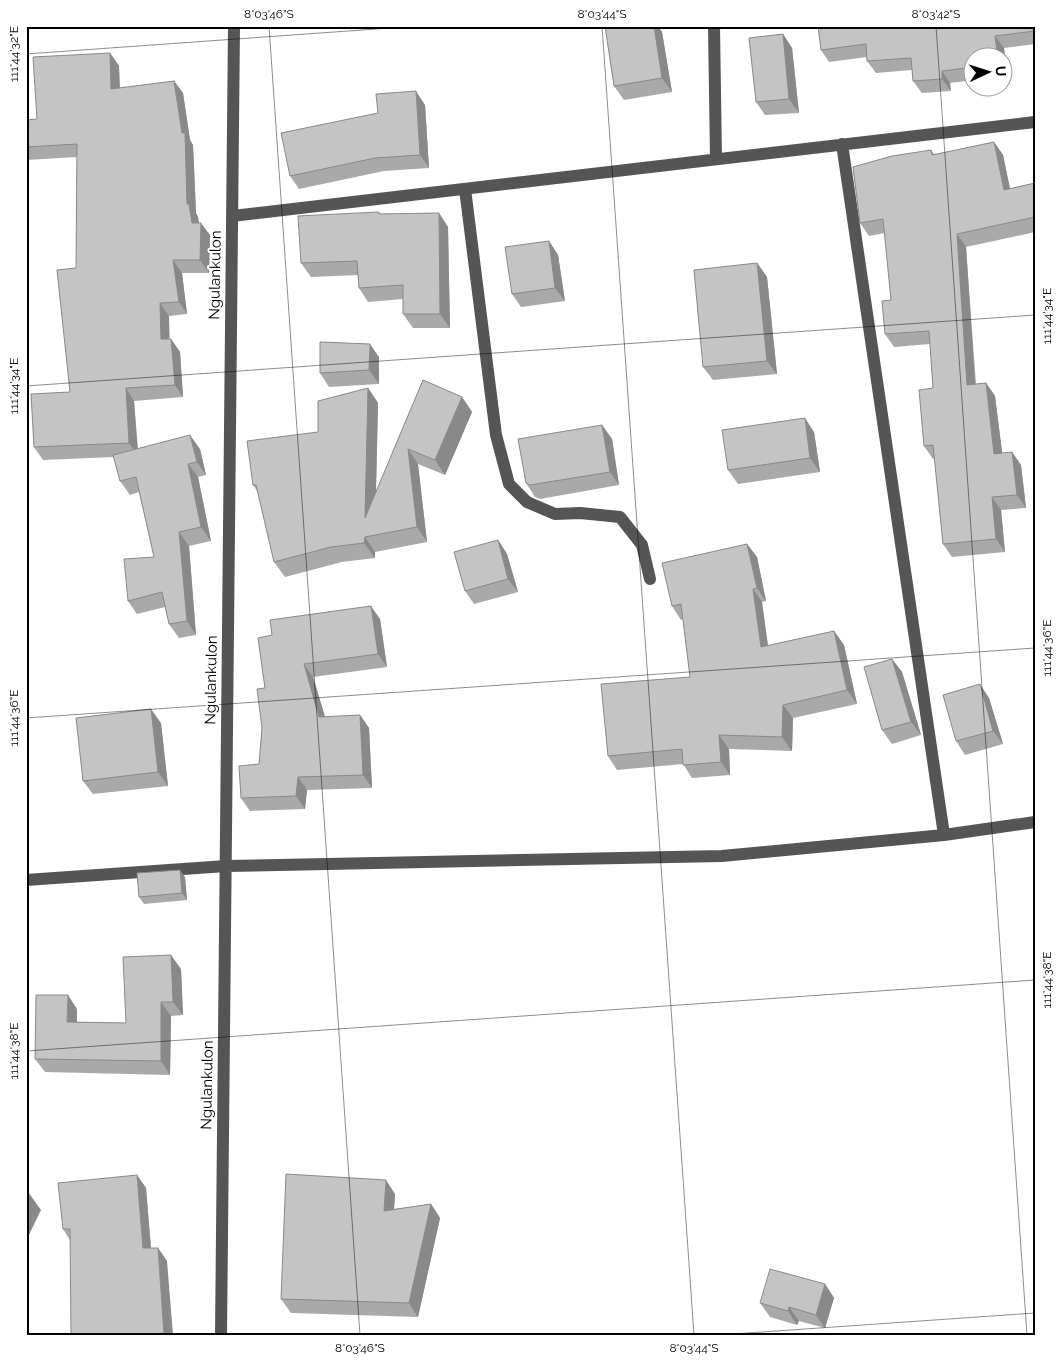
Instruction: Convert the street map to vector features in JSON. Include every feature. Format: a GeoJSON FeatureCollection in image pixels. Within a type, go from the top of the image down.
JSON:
{"type":"FeatureCollection","features":[{"type":"Feature","properties":{"kind":"street","name":"Ngulankulon"},"geometry":{"type":"LineString","coordinates":[[221,1335],[234,26]]}},
{"type":"Feature","properties":{"kind":"street"},"geometry":{"type":"LineString","coordinates":[[714,26],[716,159]]}},
{"type":"Feature","properties":{"kind":"street"},"geometry":{"type":"LineString","coordinates":[[232,216],[1035,122]]}},
{"type":"Feature","properties":{"kind":"street"},"geometry":{"type":"LineString","coordinates":[[842,144],[944,835]]}},
{"type":"Feature","properties":{"kind":"street"},"geometry":{"type":"LineString","coordinates":[[465,188],[496,435],[510,484],[527,502],[555,514],[580,512],[620,518],[642,545],[650,580]]}},
{"type":"Feature","properties":{"kind":"street"},"geometry":{"type":"LineString","coordinates":[[26,880],[226,866],[722,856],[944,835],[1035,822]]}},
{"type":"Feature","properties":{"kind":"building"},"geometry":{"type":"Polygon","coordinates":[[[605,26],[654,26],[662,78],[614,86],[605,26]]]}},
{"type":"Feature","properties":{"kind":"building"},"geometry":{"type":"Polygon","coordinates":[[[818,26],[1035,26],[1035,31],[995,36],[997,48],[964,48],[964,68],[942,71],[942,79],[913,81],[911,58],[867,61],[866,44],[821,50],[818,26]]]}},
{"type":"Feature","properties":{"kind":"building"},"geometry":{"type":"Polygon","coordinates":[[[783,34],[789,99],[756,102],[749,38],[783,34]]]}},
{"type":"Feature","properties":{"kind":"building"},"geometry":{"type":"Polygon","coordinates":[[[110,53],[111,89],[174,81],[182,133],[185,133],[187,204],[189,204],[192,223],[201,223],[200,260],[173,260],[179,302],[160,303],[161,339],[171,339],[175,385],[126,388],[129,443],[34,447],[31,394],[70,392],[57,270],[76,268],[77,144],[26,147],[26,120],[37,119],[33,57],[110,53]]]}},
{"type":"Feature","properties":{"kind":"building"},"geometry":{"type":"Polygon","coordinates":[[[416,91],[420,155],[375,158],[290,176],[281,133],[378,113],[376,94],[416,91]]]}},
{"type":"Feature","properties":{"kind":"building"},"geometry":{"type":"Polygon","coordinates":[[[994,142],[1004,190],[1035,183],[1035,217],[957,234],[967,385],[986,383],[994,454],[1012,452],[1017,495],[992,497],[996,539],[943,544],[933,445],[924,446],[919,390],[933,388],[929,331],[885,334],[882,301],[891,300],[883,219],[860,223],[853,167],[892,156],[931,150],[932,155],[994,142]]]}},
{"type":"Feature","properties":{"kind":"building"},"geometry":{"type":"Polygon","coordinates":[[[379,212],[379,214],[439,213],[440,314],[403,314],[403,285],[359,288],[357,261],[301,263],[298,216],[379,212]]]}},
{"type":"Feature","properties":{"kind":"building"},"geometry":{"type":"Polygon","coordinates":[[[549,241],[555,288],[512,294],[505,247],[549,241]]]}},
{"type":"Feature","properties":{"kind":"building"},"geometry":{"type":"Polygon","coordinates":[[[757,263],[767,361],[703,367],[694,270],[757,263]]]}},
{"type":"Feature","properties":{"kind":"building"},"geometry":{"type":"Polygon","coordinates":[[[320,342],[370,344],[369,370],[320,373],[320,342]]]}},
{"type":"Feature","properties":{"kind":"building"},"geometry":{"type":"Polygon","coordinates":[[[423,380],[462,397],[435,460],[408,449],[417,527],[365,537],[364,543],[331,547],[274,562],[256,485],[253,485],[247,441],[318,432],[318,401],[368,388],[365,518],[423,380]]]}},
{"type":"Feature","properties":{"kind":"building"},"geometry":{"type":"Polygon","coordinates":[[[805,418],[810,458],[728,470],[722,430],[805,418]]]}},
{"type":"Feature","properties":{"kind":"building"},"geometry":{"type":"Polygon","coordinates":[[[602,425],[610,472],[530,485],[526,483],[518,439],[602,425]]]}},
{"type":"Feature","properties":{"kind":"building"},"geometry":{"type":"Polygon","coordinates":[[[190,435],[197,462],[188,464],[201,527],[179,532],[187,621],[169,624],[162,592],[128,601],[124,559],[154,557],[136,477],[120,481],[113,455],[190,435]]]}},
{"type":"Feature","properties":{"kind":"building"},"geometry":{"type":"Polygon","coordinates":[[[498,540],[508,579],[465,591],[454,552],[498,540]]]}},
{"type":"Feature","properties":{"kind":"building"},"geometry":{"type":"Polygon","coordinates":[[[747,544],[757,588],[753,589],[761,647],[834,631],[847,690],[783,705],[782,737],[719,735],[721,762],[683,765],[682,749],[608,756],[601,684],[690,677],[681,604],[672,606],[662,563],[747,544]]]}},
{"type":"Feature","properties":{"kind":"building"},"geometry":{"type":"Polygon","coordinates":[[[371,606],[378,654],[304,664],[319,717],[360,715],[363,775],[298,777],[296,796],[241,798],[239,766],[259,764],[262,728],[257,689],[265,688],[258,638],[272,635],[270,620],[371,606]]]}},
{"type":"Feature","properties":{"kind":"building"},"geometry":{"type":"Polygon","coordinates":[[[892,659],[911,722],[882,730],[864,667],[892,659]]]}},
{"type":"Feature","properties":{"kind":"building"},"geometry":{"type":"Polygon","coordinates":[[[980,684],[993,731],[956,741],[943,695],[980,684]]]}},
{"type":"Feature","properties":{"kind":"building"},"geometry":{"type":"Polygon","coordinates":[[[151,709],[158,772],[83,781],[76,718],[151,709]]]}},
{"type":"Feature","properties":{"kind":"building"},"geometry":{"type":"Polygon","coordinates":[[[180,870],[182,893],[139,897],[137,873],[180,870]]]}},
{"type":"Feature","properties":{"kind":"building"},"geometry":{"type":"Polygon","coordinates":[[[171,955],[173,1002],[161,1002],[161,1061],[35,1059],[36,995],[68,995],[67,1022],[126,1023],[123,957],[171,955]]]}},
{"type":"Feature","properties":{"kind":"building"},"geometry":{"type":"Polygon","coordinates":[[[286,1174],[386,1180],[384,1211],[431,1204],[409,1303],[281,1299],[286,1174]]]}},
{"type":"Feature","properties":{"kind":"building"},"geometry":{"type":"Polygon","coordinates":[[[137,1175],[143,1248],[158,1248],[164,1335],[71,1335],[70,1229],[63,1229],[58,1183],[137,1175]]]}},
{"type":"Feature","properties":{"kind":"building"},"geometry":{"type":"Polygon","coordinates":[[[770,1269],[825,1284],[816,1315],[789,1307],[788,1311],[760,1303],[770,1269]]]}}]}
